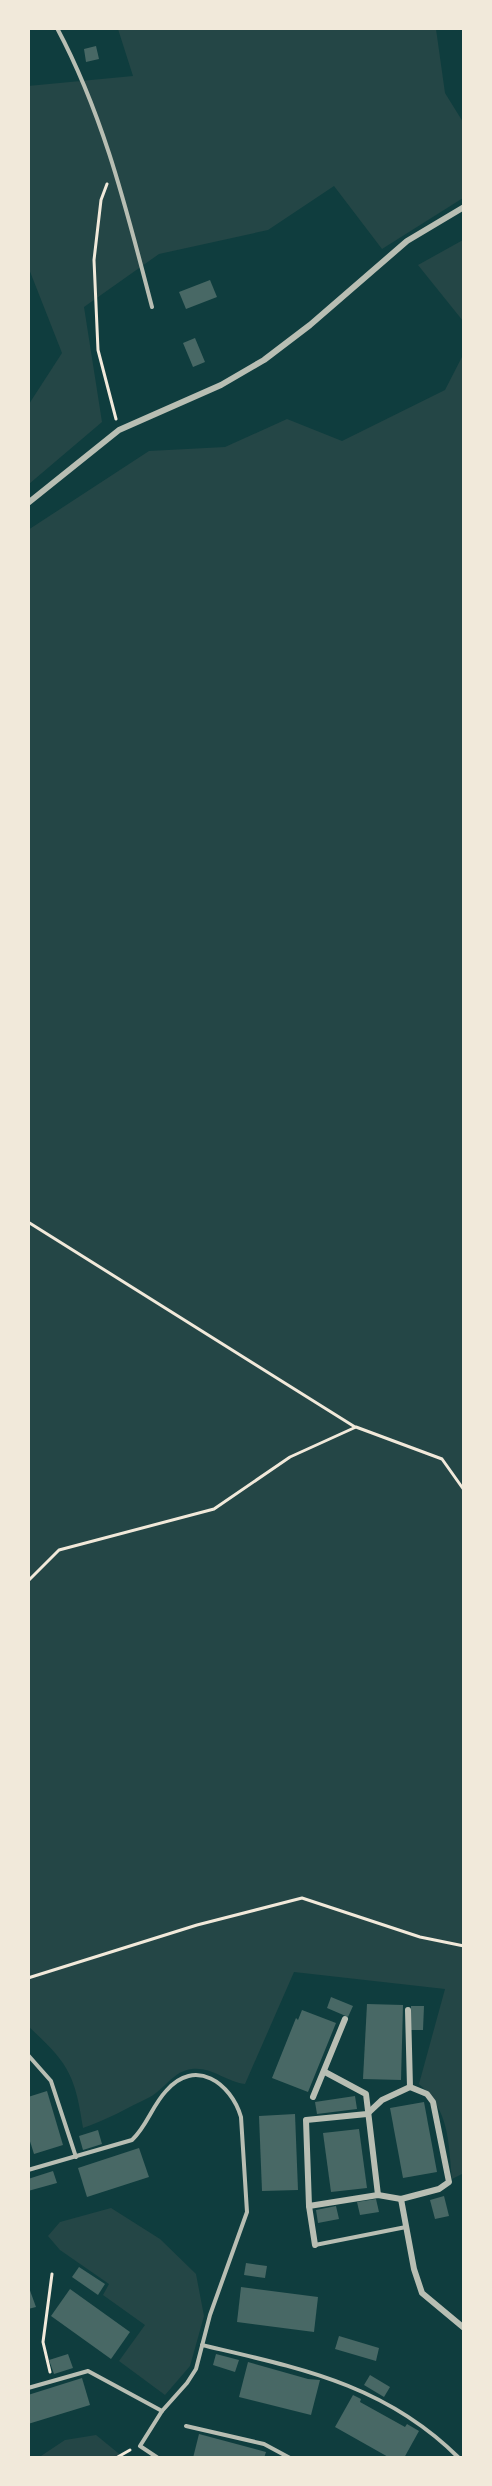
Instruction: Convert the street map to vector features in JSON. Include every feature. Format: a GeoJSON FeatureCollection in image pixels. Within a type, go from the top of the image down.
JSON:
{"type":"FeatureCollection","features":[{"type":"Feature","properties":{"kind":"street"},"geometry":{"type":"LineString","coordinates":[[28,503],[119,430],[221,385],[264,360],[310,325],[407,241],[464,207]]}},
{"type":"Feature","properties":{"kind":"street"},"geometry":{"type":"LineString","coordinates":[[408,2010],[410,2087]]}},
{"type":"Feature","properties":{"kind":"street"},"geometry":{"type":"LineString","coordinates":[[313,2097],[345,2019]]}},
{"type":"Feature","properties":{"kind":"street"},"geometry":{"type":"LineString","coordinates":[[325,2072],[366,2094],[369,2102],[367,2114],[378,2195]]}},
{"type":"Feature","properties":{"kind":"street"},"geometry":{"type":"LineString","coordinates":[[309,2206],[378,2195],[401,2199],[439,2189],[449,2182],[433,2102],[427,2094],[410,2087],[382,2100],[367,2114],[306,2120],[309,2206],[315,2245]]}},
{"type":"Feature","properties":{"kind":"street"},"geometry":{"type":"LineString","coordinates":[[401,2199],[414,2270],[422,2293],[464,2328]]}},
{"type":"Feature","properties":{"kind":"lane"},"geometry":{"type":"LineString","coordinates":[[57,28],[101,128],[114,165],[152,307]]}},
{"type":"Feature","properties":{"kind":"lane"},"geometry":{"type":"LineString","coordinates":[[28,2055],[51,2081],[76,2157]]}},
{"type":"Feature","properties":{"kind":"lane"},"geometry":{"type":"LineString","coordinates":[[28,2170],[132,2140],[144,2128],[165,2091],[186,2078],[199,2075],[212,2078],[224,2085],[233,2095],[241,2117],[247,2212],[210,2316],[196,2369],[187,2383],[162,2410],[140,2446],[158,2457]]}},
{"type":"Feature","properties":{"kind":"lane"},"geometry":{"type":"LineString","coordinates":[[315,2245],[407,2227]]}},
{"type":"Feature","properties":{"kind":"lane"},"geometry":{"type":"LineString","coordinates":[[202,2345],[306,2370],[358,2389],[430,2431],[459,2457]]}},
{"type":"Feature","properties":{"kind":"lane"},"geometry":{"type":"LineString","coordinates":[[28,2388],[88,2371],[162,2410]]}},
{"type":"Feature","properties":{"kind":"lane"},"geometry":{"type":"LineString","coordinates":[[186,2426],[264,2444],[290,2457]]}},
{"type":"Feature","properties":{"kind":"path"},"geometry":{"type":"LineString","coordinates":[[114,165],[101,200],[94,260],[98,350],[119,430]]}},
{"type":"Feature","properties":{"kind":"path"},"geometry":{"type":"LineString","coordinates":[[28,1222],[356,1427],[442,1459],[464,1490]]}},
{"type":"Feature","properties":{"kind":"path"},"geometry":{"type":"LineString","coordinates":[[28,1581],[59,1550],[214,1509],[290,1456],[356,1427]]}},
{"type":"Feature","properties":{"kind":"path"},"geometry":{"type":"LineString","coordinates":[[28,1978],[197,1925],[302,1898],[420,1937],[464,1946]]}},
{"type":"Feature","properties":{"kind":"path"},"geometry":{"type":"LineString","coordinates":[[52,2274],[43,2342],[53,2381]]}},
{"type":"Feature","properties":{"kind":"path"},"geometry":{"type":"LineString","coordinates":[[116,2457],[140,2446]]}},
{"type":"Feature","properties":{"kind":"shaded area"},"geometry":{"type":"Polygon","coordinates":[[[118,29],[436,29],[445,93],[463,122],[463,198],[382,249],[334,186],[268,230],[159,254],[84,307],[102,422],[29,484],[29,404],[62,353],[29,269],[28,86],[133,76],[118,29]]]}},
{"type":"Feature","properties":{"kind":"shaded area"},"geometry":{"type":"Polygon","coordinates":[[[463,240],[463,321],[418,265],[463,240]]]}},
{"type":"Feature","properties":{"kind":"shaded area"},"geometry":{"type":"Polygon","coordinates":[[[463,355],[464,2173],[452,2179],[446,2127],[437,2105],[419,2084],[445,1989],[294,1972],[245,2084],[206,2070],[185,2070],[150,2097],[109,2118],[83,2128],[77,2095],[68,2072],[62,2061],[29,2027],[28,530],[149,451],[225,447],[287,419],[342,441],[445,390],[463,355]]]}},
{"type":"Feature","properties":{"kind":"shaded area"},"geometry":{"type":"Polygon","coordinates":[[[111,2208],[160,2239],[196,2274],[204,2316],[190,2366],[165,2395],[119,2361],[145,2325],[103,2295],[109,2284],[60,2250],[48,2236],[60,2222],[111,2208]]]}},
{"type":"Feature","properties":{"kind":"shaded area"},"geometry":{"type":"Polygon","coordinates":[[[96,2435],[123,2457],[38,2458],[65,2440],[96,2435]]]}},
{"type":"Feature","properties":{"kind":"building"},"geometry":{"type":"Polygon","coordinates":[[[96,46],[99,59],[86,62],[84,49],[96,46]]]}},
{"type":"Feature","properties":{"kind":"building"},"geometry":{"type":"Polygon","coordinates":[[[210,280],[217,297],[186,309],[179,292],[210,280]]]}},
{"type":"Feature","properties":{"kind":"building"},"geometry":{"type":"Polygon","coordinates":[[[195,338],[205,362],[193,367],[183,343],[195,338]]]}},
{"type":"Feature","properties":{"kind":"building"},"geometry":{"type":"Polygon","coordinates":[[[331,1997],[353,2006],[348,2017],[327,2008],[331,1997]]]}},
{"type":"Feature","properties":{"kind":"building"},"geometry":{"type":"Polygon","coordinates":[[[367,2004],[403,2005],[401,2080],[363,2079],[367,2004]]]}},
{"type":"Feature","properties":{"kind":"building"},"geometry":{"type":"Polygon","coordinates":[[[411,2006],[424,2006],[423,2030],[411,2030],[411,2006]]]}},
{"type":"Feature","properties":{"kind":"building"},"geometry":{"type":"Polygon","coordinates":[[[302,2010],[336,2023],[308,2092],[272,2078],[296,2018],[298,2020],[302,2010]]]}},
{"type":"Feature","properties":{"kind":"building"},"geometry":{"type":"Polygon","coordinates":[[[47,2091],[63,2145],[34,2154],[28,2135],[28,2097],[47,2091]]]}},
{"type":"Feature","properties":{"kind":"building"},"geometry":{"type":"Polygon","coordinates":[[[355,2096],[357,2109],[317,2114],[315,2102],[355,2096]]]}},
{"type":"Feature","properties":{"kind":"building"},"geometry":{"type":"Polygon","coordinates":[[[424,2102],[437,2172],[403,2178],[390,2108],[424,2102]]]}},
{"type":"Feature","properties":{"kind":"building"},"geometry":{"type":"Polygon","coordinates":[[[295,2114],[298,2190],[262,2191],[259,2116],[295,2114]]]}},
{"type":"Feature","properties":{"kind":"building"},"geometry":{"type":"Polygon","coordinates":[[[359,2129],[367,2188],[331,2192],[323,2133],[359,2129]]]}},
{"type":"Feature","properties":{"kind":"building"},"geometry":{"type":"Polygon","coordinates":[[[98,2130],[102,2144],[83,2150],[79,2136],[98,2130]]]}},
{"type":"Feature","properties":{"kind":"building"},"geometry":{"type":"Polygon","coordinates":[[[139,2148],[149,2177],[87,2197],[78,2168],[139,2148]]]}},
{"type":"Feature","properties":{"kind":"building"},"geometry":{"type":"Polygon","coordinates":[[[53,2171],[57,2183],[28,2191],[28,2179],[53,2171]]]}},
{"type":"Feature","properties":{"kind":"building"},"geometry":{"type":"Polygon","coordinates":[[[444,2196],[449,2216],[435,2219],[430,2200],[444,2196]]]}},
{"type":"Feature","properties":{"kind":"building"},"geometry":{"type":"Polygon","coordinates":[[[376,2199],[379,2212],[360,2215],[357,2202],[376,2199]]]}},
{"type":"Feature","properties":{"kind":"building"},"geometry":{"type":"Polygon","coordinates":[[[336,2206],[339,2219],[318,2223],[316,2210],[336,2206]]]}},
{"type":"Feature","properties":{"kind":"building"},"geometry":{"type":"Polygon","coordinates":[[[246,2263],[267,2266],[265,2278],[244,2275],[246,2263]]]}},
{"type":"Feature","properties":{"kind":"building"},"geometry":{"type":"Polygon","coordinates":[[[79,2267],[105,2284],[98,2295],[72,2277],[79,2267]]]}},
{"type":"Feature","properties":{"kind":"building"},"geometry":{"type":"Polygon","coordinates":[[[28,2285],[36,2307],[28,2309],[28,2285]]]}},
{"type":"Feature","properties":{"kind":"building"},"geometry":{"type":"Polygon","coordinates":[[[241,2287],[318,2297],[314,2332],[237,2322],[241,2287]]]}},
{"type":"Feature","properties":{"kind":"building"},"geometry":{"type":"Polygon","coordinates":[[[70,2289],[130,2332],[111,2359],[51,2316],[70,2289]]]}},
{"type":"Feature","properties":{"kind":"building"},"geometry":{"type":"Polygon","coordinates":[[[339,2336],[379,2348],[376,2361],[335,2349],[339,2336]]]}},
{"type":"Feature","properties":{"kind":"building"},"geometry":{"type":"Polygon","coordinates":[[[68,2354],[73,2368],[54,2374],[49,2360],[68,2354]]]}},
{"type":"Feature","properties":{"kind":"building"},"geometry":{"type":"Polygon","coordinates":[[[216,2354],[239,2360],[235,2372],[213,2365],[216,2354]]]}},
{"type":"Feature","properties":{"kind":"building"},"geometry":{"type":"Polygon","coordinates":[[[248,2362],[308,2379],[320,2380],[311,2415],[239,2397],[248,2362]]]}},
{"type":"Feature","properties":{"kind":"building"},"geometry":{"type":"Polygon","coordinates":[[[370,2375],[390,2387],[384,2397],[364,2385],[370,2375]]]}},
{"type":"Feature","properties":{"kind":"building"},"geometry":{"type":"Polygon","coordinates":[[[82,2378],[90,2405],[28,2424],[28,2395],[82,2378]]]}},
{"type":"Feature","properties":{"kind":"building"},"geometry":{"type":"Polygon","coordinates":[[[353,2395],[361,2399],[360,2402],[405,2427],[407,2424],[419,2431],[404,2458],[390,2458],[335,2427],[353,2395]]]}},
{"type":"Feature","properties":{"kind":"building"},"geometry":{"type":"Polygon","coordinates":[[[199,2434],[266,2452],[264,2458],[193,2458],[199,2434]]]}}]}
